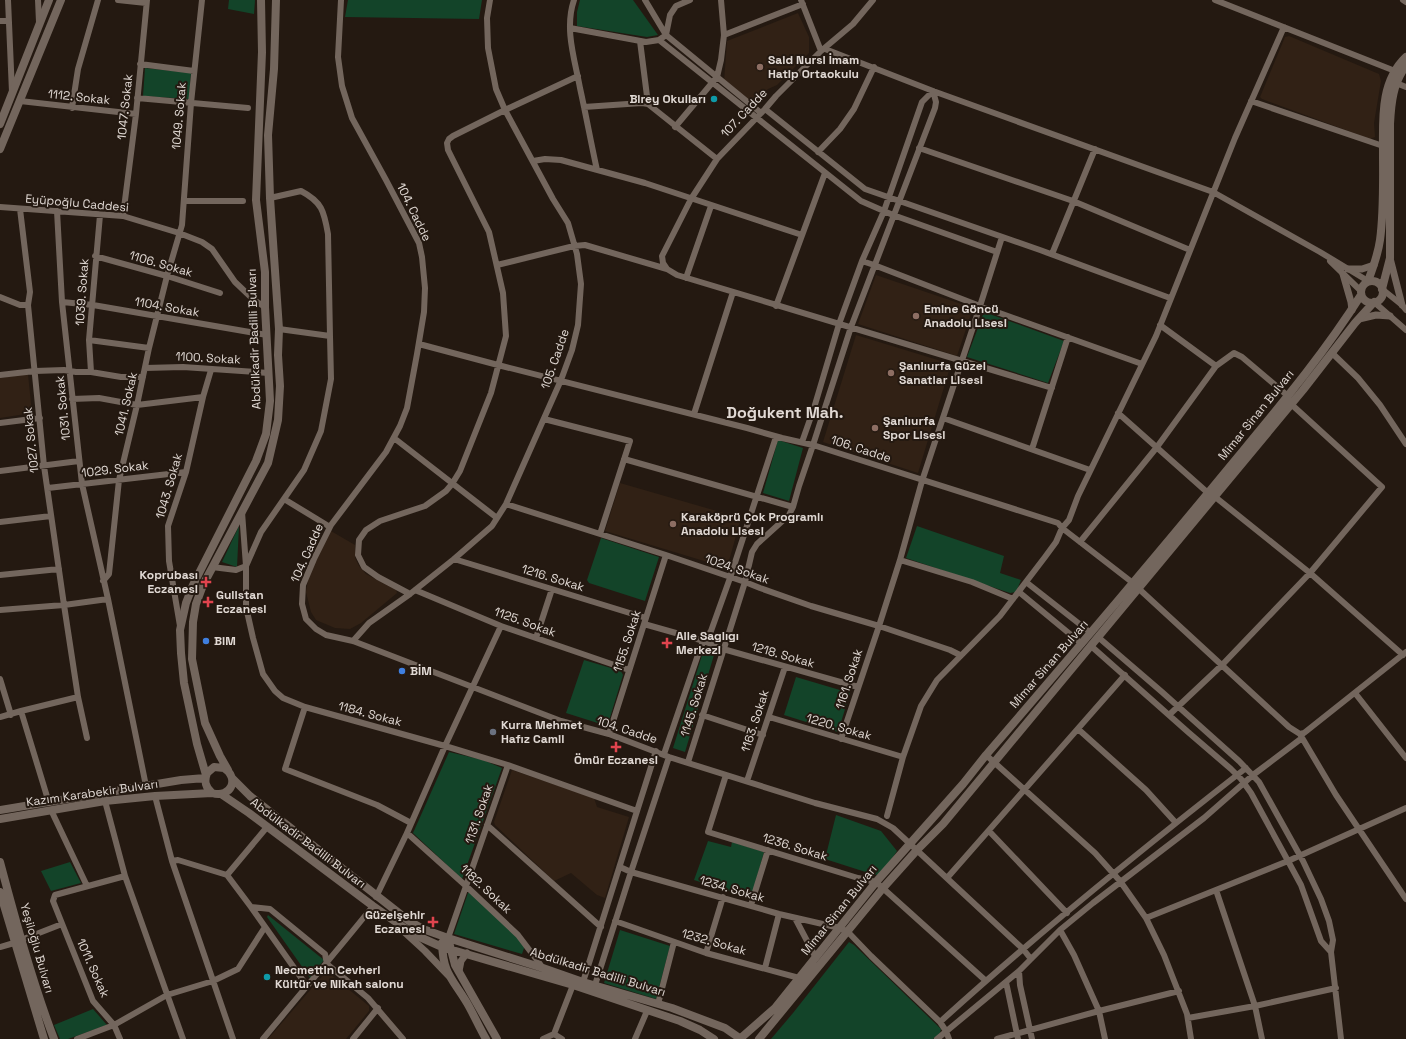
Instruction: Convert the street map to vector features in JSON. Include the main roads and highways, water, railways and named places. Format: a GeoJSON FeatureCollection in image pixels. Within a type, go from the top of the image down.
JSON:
{"type":"FeatureCollection","features":[{"type":"Feature","properties":{"kind":"main road"},"geometry":{"type":"LineString","coordinates":[[0,124],[49,0]]}},
{"type":"Feature","properties":{"kind":"main road"},"geometry":{"type":"LineString","coordinates":[[0,149],[61,0]]}},
{"type":"Feature","properties":{"kind":"main road","name":"Abdülkadir Badilli Bulvarı"},"geometry":{"type":"LineString","coordinates":[[206,776],[197,744],[184,683],[180,630],[186,603],[193,585],[256,461],[266,434],[270,400],[265,307],[265,272],[256,200],[262,52],[261,0]]}},
{"type":"Feature","properties":{"kind":"main road","name":"Abdülkadir Badilli Bulvarı"},"geometry":{"type":"LineString","coordinates":[[228,770],[205,723],[192,659],[193,622],[196,604],[203,585],[268,463],[278,420],[280,386],[278,329],[270,198],[268,135],[274,69],[276,0]]}},
{"type":"Feature","properties":{"kind":"main road"},"geometry":{"type":"LineString","coordinates":[[1406,57],[1395,72],[1386,93],[1383,112],[1380,241],[1374,265],[1368,281],[1364,284],[1361,293],[1366,301],[1374,302],[1381,297],[1390,258],[1391,104],[1396,83],[1406,66]]}},
{"type":"Feature","properties":{"kind":"main road"},"geometry":{"type":"LineString","coordinates":[[1368,281],[1377,282],[1382,289]]}},
{"type":"Feature","properties":{"kind":"main road","name":"Mimar Sinan Bulvarı"},"geometry":{"type":"LineString","coordinates":[[1290,400],[1352,310],[1361,293]]}},
{"type":"Feature","properties":{"kind":"main road","name":"Mimar Sinan Bulvarı"},"geometry":{"type":"LineString","coordinates":[[760,1039],[808,981],[876,882],[963,784],[986,755],[1082,644],[1094,635],[1290,400],[1332,353],[1374,302]]}},
{"type":"Feature","properties":{"kind":"main road","name":"Mimar Sinan Bulvarı"},"geometry":{"type":"LineString","coordinates":[[740,1038],[775,1008],[816,958],[943,824],[1090,646],[1094,635]]}},
{"type":"Feature","properties":{"kind":"main road"},"geometry":{"type":"LineString","coordinates":[[214,767],[228,770],[232,778],[231,786],[225,793],[217,793],[206,786],[206,776],[214,767]]}},
{"type":"Feature","properties":{"kind":"main road","name":"Kazım Karabekir Bulvarı"},"geometry":{"type":"LineString","coordinates":[[0,819],[50,806],[146,786],[206,776]]}},
{"type":"Feature","properties":{"kind":"main road","name":"Abdülkadir Badilli Bulvarı"},"geometry":{"type":"LineString","coordinates":[[232,778],[250,796],[376,897],[416,926],[445,937],[595,986],[672,1008],[725,1028],[740,1038]]}},
{"type":"Feature","properties":{"kind":"main road","name":"Abdülkadir Badilli Bulvarı"},"geometry":{"type":"LineString","coordinates":[[217,793],[249,813],[373,906],[413,934],[446,948],[573,985],[680,1021],[700,1030],[714,1039]]}},
{"type":"Feature","properties":{"kind":"main road","name":"Kazım Karabekir Bulvarı"},"geometry":{"type":"LineString","coordinates":[[0,810],[155,796],[217,793]]}},
{"type":"Feature","properties":{"kind":"main road","name":"Yeşiloğlu Bulvarı"},"geometry":{"type":"LineString","coordinates":[[0,862],[17,942],[44,1039]]}},
{"type":"Feature","properties":{"kind":"main road","name":"Yeşiloğlu Bulvarı"},"geometry":{"type":"LineString","coordinates":[[0,892],[17,942],[54,1039]]}},
{"type":"Feature","properties":{"kind":"main road"},"geometry":{"type":"LineString","coordinates":[[445,937],[446,948],[443,961],[449,976],[467,1003],[486,1039]]}},
{"type":"Feature","properties":{"kind":"main road"},"geometry":{"type":"LineString","coordinates":[[446,948],[497,1039]]}},
{"type":"Feature","properties":{"kind":"place","name":"Said Nursi İmam Hatip Ortaokulu"},"geometry":{"type":"Point","coordinates":[760,67]}},
{"type":"Feature","properties":{"kind":"place","name":"Birey Okulları"},"geometry":{"type":"Point","coordinates":[714,99]}},
{"type":"Feature","properties":{"kind":"place","name":"Emine Göncü Anadolu Lisesi"},"geometry":{"type":"Point","coordinates":[916,316]}},
{"type":"Feature","properties":{"kind":"place","name":"Şanlıurfa Güzel Sanatlar Lisesi"},"geometry":{"type":"Point","coordinates":[891,373]}},
{"type":"Feature","properties":{"kind":"place","name":"Şanlıurfa Spor Lisesi"},"geometry":{"type":"Point","coordinates":[875,428]}},
{"type":"Feature","properties":{"kind":"place","name":"Karaköprü Çok Programlı Anadolu Lisesi"},"geometry":{"type":"Point","coordinates":[673,524]}},
{"type":"Feature","properties":{"kind":"place","name":"Koprubası Eczanesi"},"geometry":{"type":"Point","coordinates":[206,582]}},
{"type":"Feature","properties":{"kind":"place","name":"Gulistan Eczanesi"},"geometry":{"type":"Point","coordinates":[208,602]}},
{"type":"Feature","properties":{"kind":"place","name":"BiM"},"geometry":{"type":"Point","coordinates":[206,641]}},
{"type":"Feature","properties":{"kind":"place","name":"Aile Saglıgı Merkezi"},"geometry":{"type":"Point","coordinates":[667,643]}},
{"type":"Feature","properties":{"kind":"place","name":"BİM"},"geometry":{"type":"Point","coordinates":[402,671]}},
{"type":"Feature","properties":{"kind":"place","name":"Kurra Mehmet Hafız Camii"},"geometry":{"type":"Point","coordinates":[493,732]}},
{"type":"Feature","properties":{"kind":"place","name":"Ömür Eczanesi"},"geometry":{"type":"Point","coordinates":[616,747]}},
{"type":"Feature","properties":{"kind":"place","name":"Güzelşehir Eczanesi"},"geometry":{"type":"Point","coordinates":[433,922]}},
{"type":"Feature","properties":{"kind":"place","name":"Necmettin Cevheri Kültür ve Nikah salonu"},"geometry":{"type":"Point","coordinates":[267,977]}},
{"type":"Feature","properties":{"kind":"district","name":"Doğukent Mah."},"geometry":{"type":"Point","coordinates":[785,412]}}]}
